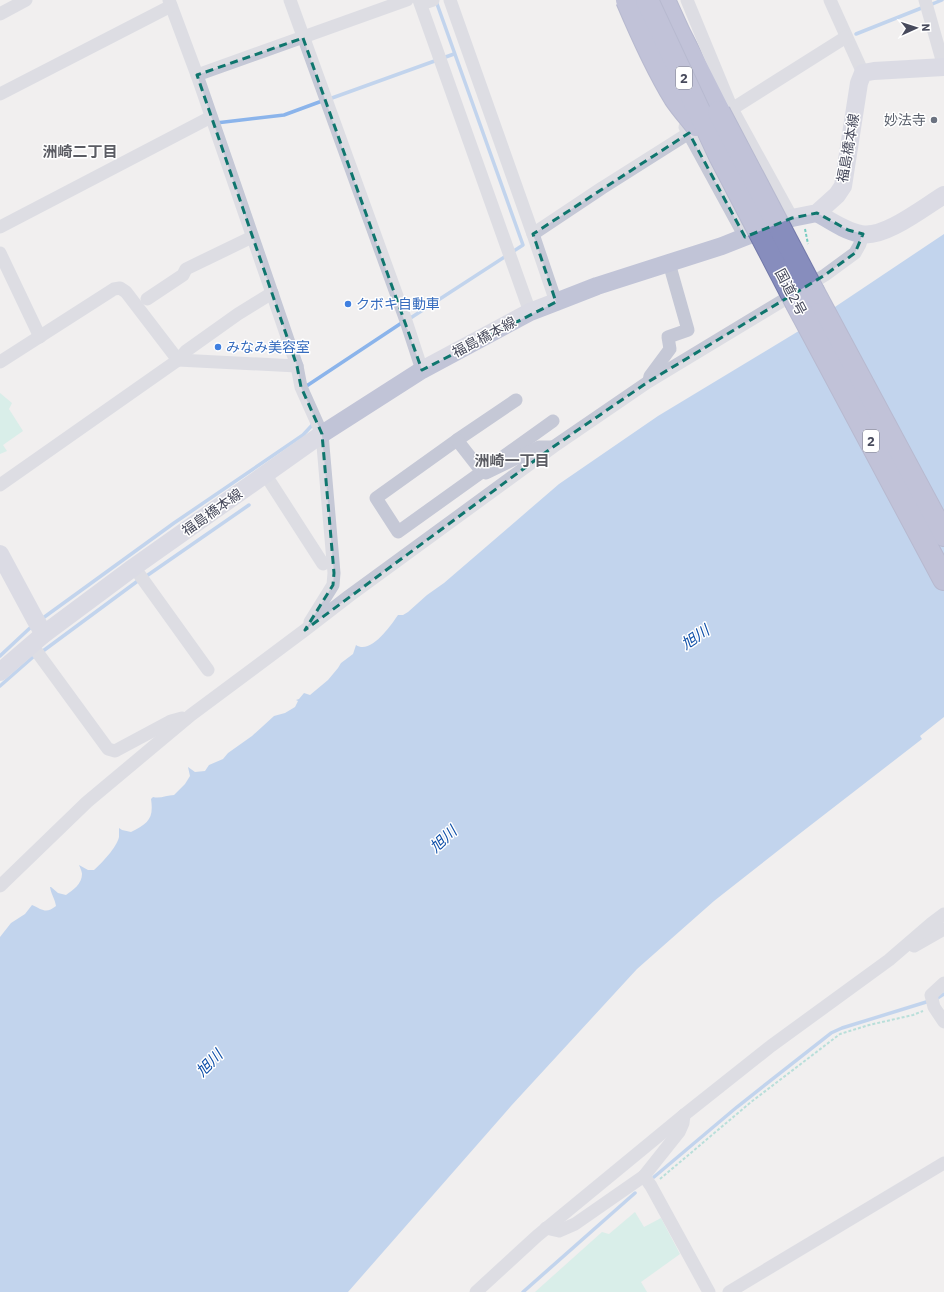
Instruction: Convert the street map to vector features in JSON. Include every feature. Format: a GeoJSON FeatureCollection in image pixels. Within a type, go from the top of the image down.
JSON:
{"type":"FeatureCollection","features":[{"type":"Feature","properties":{"kind":"highway"},"geometry":{"type":"LineString","coordinates":[[627,0],[643,37],[676,100],[720,156]]}},
{"type":"Feature","properties":{"kind":"highway","name":"国道2号"},"geometry":{"type":"LineString","coordinates":[[647,0],[720,156],[797,304],[944,579]]}},
{"type":"Feature","properties":{"kind":"highway","name":"国道2号"},"geometry":{"type":"LineString","coordinates":[[664,0],[679,33],[726,110],[814,293],[944,535]]}},
{"type":"Feature","properties":{"kind":"highway"},"geometry":{"type":"LineString","coordinates":[[676,0],[726,110]]}},
{"type":"Feature","properties":{"kind":"main road"},"geometry":{"type":"LineString","coordinates":[[863,73],[944,67]]}},
{"type":"Feature","properties":{"kind":"main road","name":"福島橋本線"},"geometry":{"type":"LineString","coordinates":[[0,672],[38,640],[139,575],[265,474],[318,426],[530,312],[597,286],[746,238],[792,218],[817,213],[837,195],[842,186],[859,83],[863,73]]}},
{"type":"Feature","properties":{"kind":"main road"},"geometry":{"type":"LineString","coordinates":[[817,213],[848,230],[863,234],[874,234],[893,227],[944,195]]}},
{"type":"Feature","properties":{"kind":"main road"},"geometry":{"type":"LineString","coordinates":[[0,554],[35,619],[38,640]]}},
{"type":"Feature","properties":{"kind":"street"},"geometry":{"type":"LineString","coordinates":[[0,14],[26,0]]}},
{"type":"Feature","properties":{"kind":"street"},"geometry":{"type":"LineString","coordinates":[[290,0],[406,320],[422,370]]}},
{"type":"Feature","properties":{"kind":"street"},"geometry":{"type":"LineString","coordinates":[[196,75],[407,0]]}},
{"type":"Feature","properties":{"kind":"street"},"geometry":{"type":"LineString","coordinates":[[450,0],[556,302]]}},
{"type":"Feature","properties":{"kind":"street"},"geometry":{"type":"LineString","coordinates":[[617,0],[651,74],[689,133],[746,238]]}},
{"type":"Feature","properties":{"kind":"street"},"geometry":{"type":"LineString","coordinates":[[687,0],[726,110],[792,218]]}},
{"type":"Feature","properties":{"kind":"street"},"geometry":{"type":"LineString","coordinates":[[830,0],[863,73]]}},
{"type":"Feature","properties":{"kind":"street"},"geometry":{"type":"LineString","coordinates":[[426,1],[440,59],[530,312]]}},
{"type":"Feature","properties":{"kind":"street"},"geometry":{"type":"LineString","coordinates":[[0,94],[170,3],[297,366],[301,386],[318,426],[334,573],[333,585],[305,630]]}},
{"type":"Feature","properties":{"kind":"street"},"geometry":{"type":"LineString","coordinates":[[926,3],[944,67]]}},
{"type":"Feature","properties":{"kind":"street"},"geometry":{"type":"LineString","coordinates":[[534,237],[602,188],[846,36]]}},
{"type":"Feature","properties":{"kind":"street"},"geometry":{"type":"LineString","coordinates":[[0,227],[211,117]]}},
{"type":"Feature","properties":{"kind":"street"},"geometry":{"type":"LineString","coordinates":[[0,886],[87,802],[191,715],[349,596],[553,447],[648,382],[825,275],[855,253],[863,234]]}},
{"type":"Feature","properties":{"kind":"street"},"geometry":{"type":"LineString","coordinates":[[147,299],[183,275],[186,269],[252,237]]}},
{"type":"Feature","properties":{"kind":"street"},"geometry":{"type":"LineString","coordinates":[[0,252],[40,337]]}},
{"type":"Feature","properties":{"kind":"street"},"geometry":{"type":"LineString","coordinates":[[648,382],[650,376],[670,349],[668,337],[688,330],[669,263]]}},
{"type":"Feature","properties":{"kind":"street"},"geometry":{"type":"LineString","coordinates":[[0,362],[114,290],[120,288],[126,292],[178,360],[297,366]]}},
{"type":"Feature","properties":{"kind":"street"},"geometry":{"type":"LineString","coordinates":[[0,485],[178,360],[191,347],[238,314],[272,293]]}},
{"type":"Feature","properties":{"kind":"street"},"geometry":{"type":"LineString","coordinates":[[516,400],[376,498],[398,532],[553,421]]}},
{"type":"Feature","properties":{"kind":"street"},"geometry":{"type":"LineString","coordinates":[[457,440],[482,472]]}},
{"type":"Feature","properties":{"kind":"street"},"geometry":{"type":"LineString","coordinates":[[482,472],[486,473],[539,447],[553,447]]}},
{"type":"Feature","properties":{"kind":"street"},"geometry":{"type":"LineString","coordinates":[[265,474],[323,564]]}},
{"type":"Feature","properties":{"kind":"street"},"geometry":{"type":"LineString","coordinates":[[139,575],[208,670]]}},
{"type":"Feature","properties":{"kind":"street"},"geometry":{"type":"LineString","coordinates":[[38,640],[108,749],[115,751],[171,721],[191,715]]}},
{"type":"Feature","properties":{"kind":"street"},"geometry":{"type":"LineString","coordinates":[[476,1292],[546,1228],[684,1115],[771,1046],[889,960],[944,914]]}},
{"type":"Feature","properties":{"kind":"street"},"geometry":{"type":"LineString","coordinates":[[889,960],[944,929]]}},
{"type":"Feature","properties":{"kind":"street"},"geometry":{"type":"LineString","coordinates":[[944,983],[931,995],[933,1003],[944,1022]]}},
{"type":"Feature","properties":{"kind":"street"},"geometry":{"type":"LineString","coordinates":[[546,1228],[559,1231],[575,1224],[648,1181],[679,1132],[683,1123],[684,1115]]}},
{"type":"Feature","properties":{"kind":"street"},"geometry":{"type":"LineString","coordinates":[[729,1292],[944,1163]]}},
{"type":"Feature","properties":{"kind":"street"},"geometry":{"type":"LineString","coordinates":[[648,1181],[709,1292]]}},
{"type":"Feature","properties":{"kind":"path"},"geometry":{"type":"LineString","coordinates":[[648,1181],[840,1034],[913,1015],[933,1003]]}},
{"type":"Feature","properties":{"kind":"highlighted area"},"geometry":{"type":"Polygon","coordinates":[[[303,38],[422,370],[556,302],[533,234],[689,133],[745,237],[792,218],[817,213],[848,230],[863,234],[855,253],[825,275],[648,382],[553,447],[305,630],[333,585],[334,573],[322,434],[301,387],[297,366],[197,75],[303,38]]]}},
{"type":"Feature","properties":{"kind":"green space"},"geometry":{"type":"Polygon","coordinates":[[[0,393],[12,403],[9,409],[23,431],[3,445],[7,451],[0,454],[0,393]]]}},
{"type":"Feature","properties":{"kind":"green space"},"geometry":{"type":"Polygon","coordinates":[[[635,1212],[644,1227],[661,1218],[680,1254],[641,1282],[647,1292],[535,1292],[602,1232],[609,1234],[635,1212]]]}},
{"type":"Feature","properties":{"kind":"water","name":"旭川"},"geometry":{"type":"Polygon","coordinates":[[[944,234],[944,717],[920,736],[922,739],[714,901],[637,969],[511,1106],[348,1292],[0,1292],[0,937],[11,923],[25,914],[32,905],[47,911],[56,906],[50,887],[58,893],[66,895],[74,889],[82,878],[79,865],[88,870],[94,870],[104,860],[118,841],[119,828],[131,832],[146,823],[152,811],[151,799],[153,797],[158,798],[174,795],[185,784],[190,776],[188,767],[195,772],[205,771],[209,765],[223,759],[228,753],[252,736],[274,716],[285,713],[295,707],[298,701],[296,700],[299,699],[304,693],[310,695],[328,680],[341,663],[353,654],[356,645],[362,647],[374,643],[386,632],[398,615],[403,615],[408,612],[427,595],[444,583],[559,484],[658,416],[802,329],[944,234]]]}},
{"type":"Feature","properties":{"kind":"waterway"},"geometry":{"type":"LineString","coordinates":[[930,5],[942,0]]}},
{"type":"Feature","properties":{"kind":"waterway"},"geometry":{"type":"LineString","coordinates":[[409,319],[523,245],[436,1]]}},
{"type":"Feature","properties":{"kind":"waterway"},"geometry":{"type":"LineString","coordinates":[[856,34],[924,7]]}},
{"type":"Feature","properties":{"kind":"waterway"},"geometry":{"type":"LineString","coordinates":[[332,98],[454,54]]}},
{"type":"Feature","properties":{"kind":"waterway"},"geometry":{"type":"LineString","coordinates":[[216,123],[284,115],[322,101]]}},
{"type":"Feature","properties":{"kind":"waterway"},"geometry":{"type":"LineString","coordinates":[[305,387],[403,322]]}},
{"type":"Feature","properties":{"kind":"waterway"},"geometry":{"type":"LineString","coordinates":[[43,618],[174,523],[303,435],[315,422]]}},
{"type":"Feature","properties":{"kind":"waterway"},"geometry":{"type":"LineString","coordinates":[[145,577],[249,505]]}},
{"type":"Feature","properties":{"kind":"waterway"},"geometry":{"type":"LineString","coordinates":[[43,651],[139,580]]}},
{"type":"Feature","properties":{"kind":"waterway"},"geometry":{"type":"LineString","coordinates":[[0,656],[31,627]]}},
{"type":"Feature","properties":{"kind":"waterway"},"geometry":{"type":"LineString","coordinates":[[0,686],[33,657]]}},
{"type":"Feature","properties":{"kind":"waterway"},"geometry":{"type":"LineString","coordinates":[[654,1177],[737,1107],[831,1033],[842,1028],[936,999],[944,994]]}},
{"type":"Feature","properties":{"kind":"waterway"},"geometry":{"type":"LineString","coordinates":[[523,1292],[635,1193]]}},
{"type":"Feature","properties":{"kind":"place","name":"妙法寺"},"geometry":{"type":"Point","coordinates":[934,120]}},
{"type":"Feature","properties":{"kind":"place","name":"クボキ自動車"},"geometry":{"type":"Point","coordinates":[348,304]}},
{"type":"Feature","properties":{"kind":"place","name":"みなみ美容室"},"geometry":{"type":"Point","coordinates":[218,347]}},
{"type":"Feature","properties":{"kind":"district","name":"洲崎二丁目"},"geometry":{"type":"Point","coordinates":[80,151]}},
{"type":"Feature","properties":{"kind":"district","name":"洲崎一丁目"},"geometry":{"type":"Point","coordinates":[512,460]}}]}
